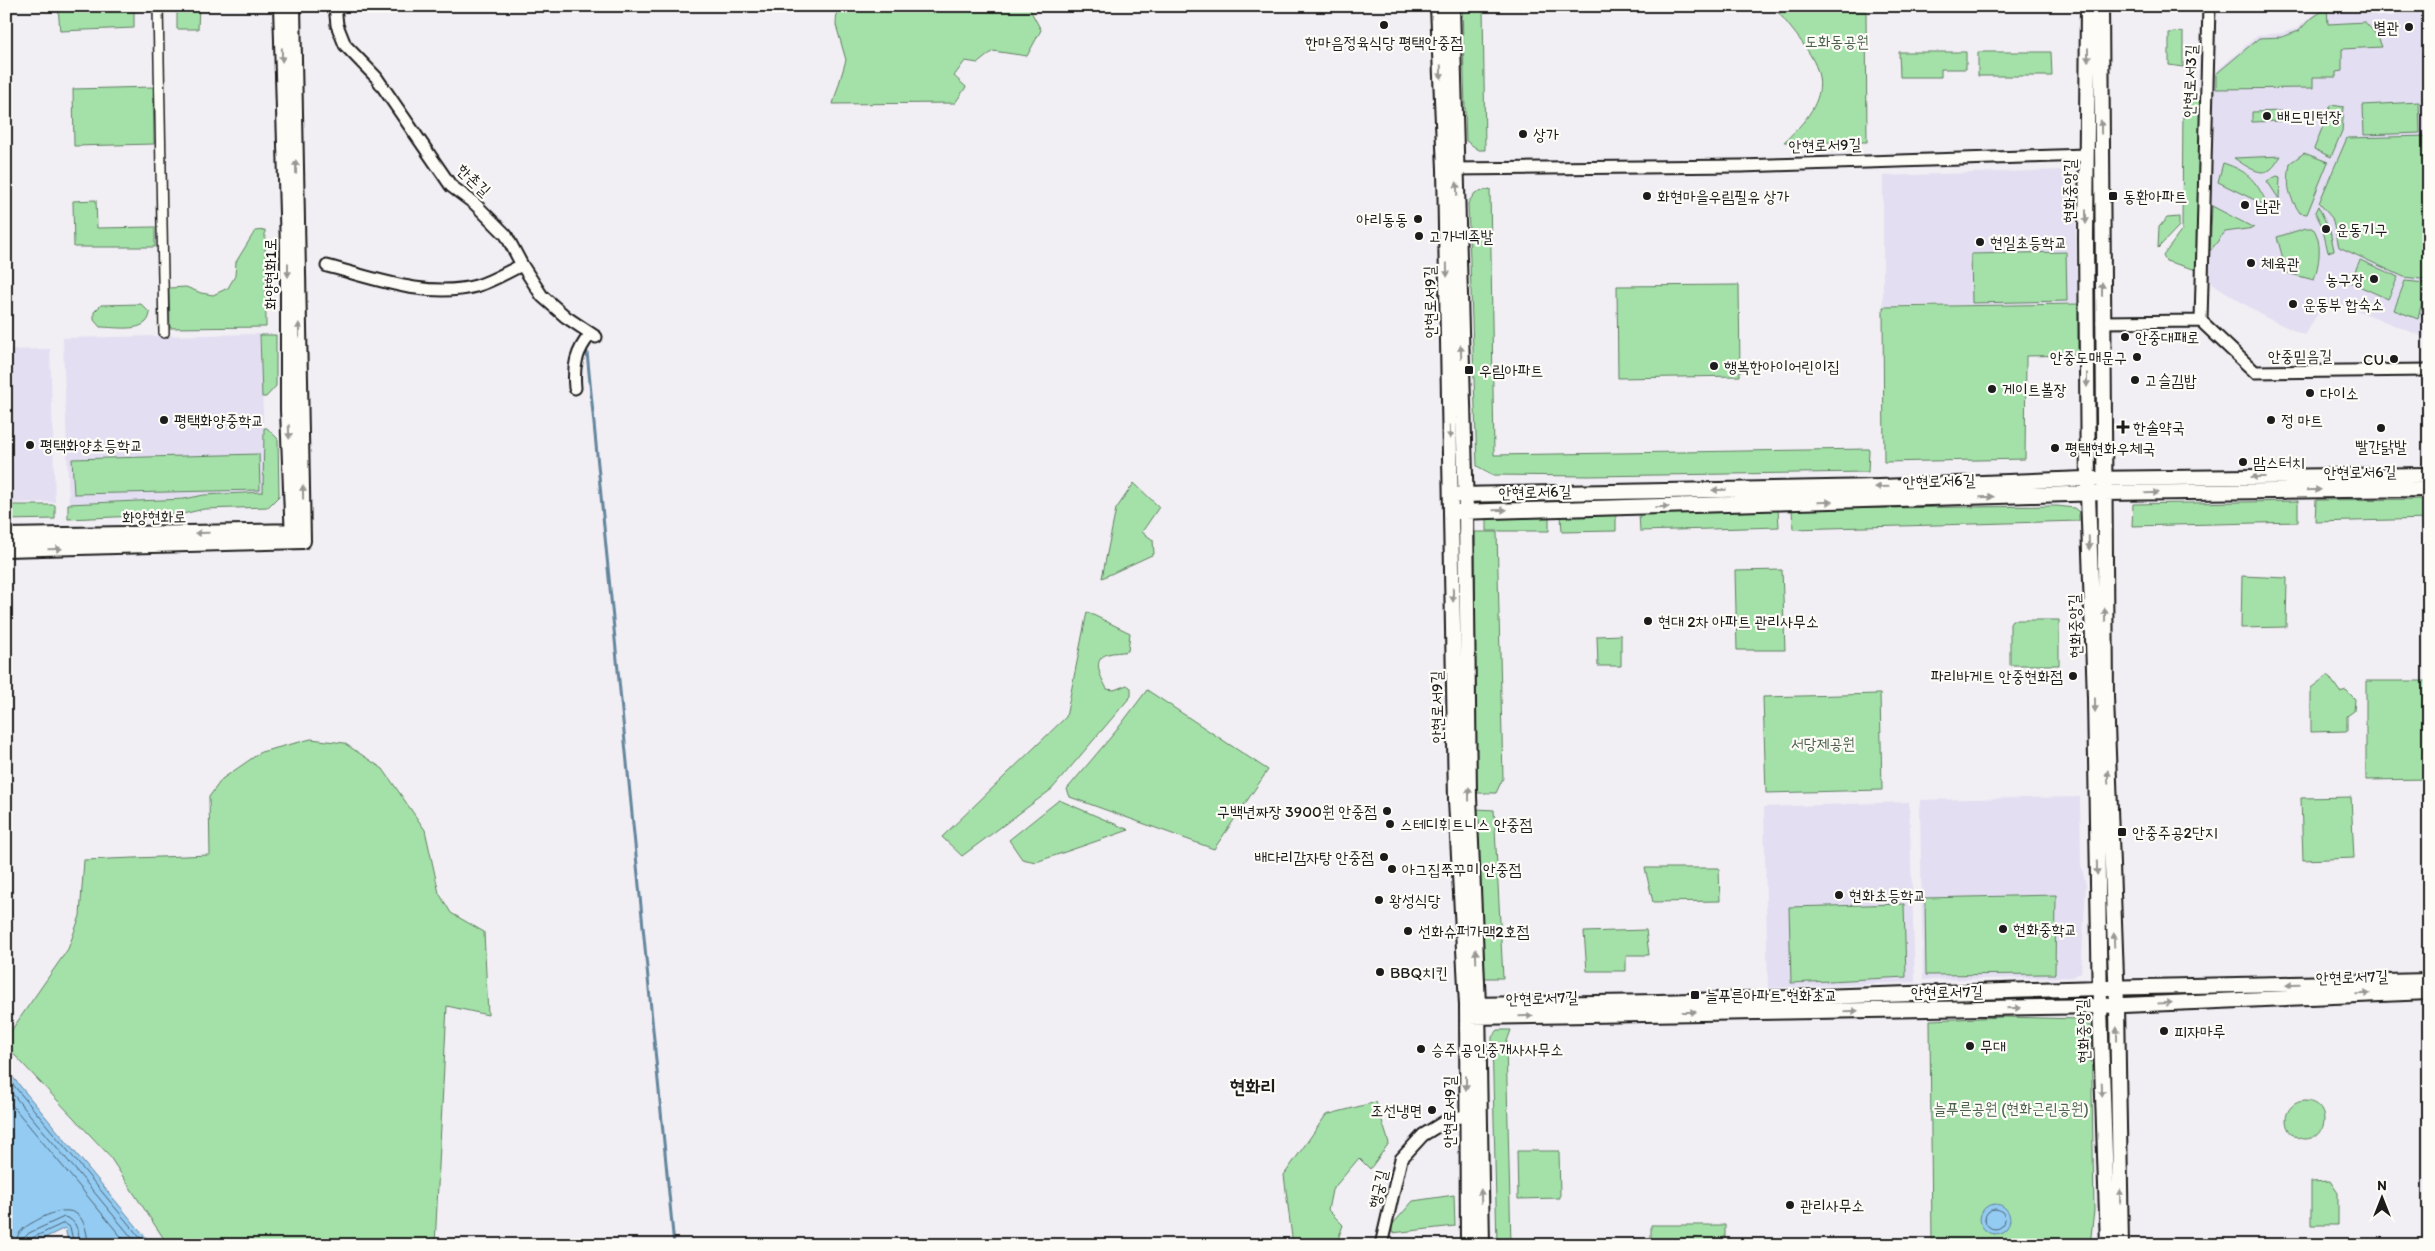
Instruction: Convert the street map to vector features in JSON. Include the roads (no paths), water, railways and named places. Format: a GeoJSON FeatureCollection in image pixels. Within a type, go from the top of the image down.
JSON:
{"type":"FeatureCollection","features":[{"type":"Feature","properties":{"kind":"street"},"geometry":{"type":"LineString","coordinates":[[158,6],[164,333]]}},
{"type":"Feature","properties":{"kind":"street","name":"화양현화1로"},"geometry":{"type":"LineString","coordinates":[[281,6],[288,248],[288,410],[298,536]]}},
{"type":"Feature","properties":{"kind":"street","name":"화양현화1로"},"geometry":{"type":"LineString","coordinates":[[293,6],[298,536]]}},
{"type":"Feature","properties":{"kind":"street","name":"한촌길"},"geometry":{"type":"LineString","coordinates":[[335,6],[337,25],[345,45],[376,77],[451,186],[475,204],[506,234],[522,266],[542,296],[593,336],[577,355],[573,372],[575,388]]}},
{"type":"Feature","properties":{"kind":"street","name":"안현로서9길"},"geometry":{"type":"LineString","coordinates":[[1438,6],[1450,169],[1458,495],[1451,512],[1456,800],[1472,1011]]}},
{"type":"Feature","properties":{"kind":"street"},"geometry":{"type":"LineString","coordinates":[[1450,169],[1452,6]]}},
{"type":"Feature","properties":{"kind":"street","name":"현화중앙길"},"geometry":{"type":"LineString","coordinates":[[2088,6],[2086,155],[2088,494],[2095,698],[2099,988],[2108,1245]]}},
{"type":"Feature","properties":{"kind":"street"},"geometry":{"type":"LineString","coordinates":[[2101,6],[2103,493],[2106,698],[2117,1005],[2121,1245]]}},
{"type":"Feature","properties":{"kind":"street","name":"안현로서3길"},"geometry":{"type":"LineString","coordinates":[[2201,321],[2209,6]]}},
{"type":"Feature","properties":{"kind":"street"},"geometry":{"type":"LineString","coordinates":[[2086,155],[2102,155]]}},
{"type":"Feature","properties":{"kind":"street","name":"안현로서9길"},"geometry":{"type":"LineString","coordinates":[[1450,169],[1742,166],[2086,155]]}},
{"type":"Feature","properties":{"kind":"street"},"geometry":{"type":"LineString","coordinates":[[327,266],[411,288],[450,290],[477,286],[522,266]]}},
{"type":"Feature","properties":{"kind":"street"},"geometry":{"type":"LineString","coordinates":[[2102,322],[2201,321]]}},
{"type":"Feature","properties":{"kind":"street","name":"안중믿음길"},"geometry":{"type":"LineString","coordinates":[[2201,321],[2255,372],[2429,370]]}},
{"type":"Feature","properties":{"kind":"street","name":"안현로서6길"},"geometry":{"type":"LineString","coordinates":[[1458,495],[1880,487],[2088,478],[2429,475]]}},
{"type":"Feature","properties":{"kind":"street","name":"안현로서6길"},"geometry":{"type":"LineString","coordinates":[[1451,512],[2103,493],[2429,489]]}},
{"type":"Feature","properties":{"kind":"street"},"geometry":{"type":"LineString","coordinates":[[1458,495],[1466,512],[1472,1115],[1482,1245]]}},
{"type":"Feature","properties":{"kind":"street","name":"화양현화로"},"geometry":{"type":"LineString","coordinates":[[6,536],[298,536]]}},
{"type":"Feature","properties":{"kind":"street"},"geometry":{"type":"LineString","coordinates":[[6,549],[298,536]]}},
{"type":"Feature","properties":{"kind":"street","name":"안현로서7길"},"geometry":{"type":"LineString","coordinates":[[1472,1011],[1659,1002],[2099,988],[2429,981]]}},
{"type":"Feature","properties":{"kind":"street","name":"안현로서7길"},"geometry":{"type":"LineString","coordinates":[[1472,1011],[2100,1006],[2429,992]]}},
{"type":"Feature","properties":{"kind":"street","name":"안현로서9길"},"geometry":{"type":"LineString","coordinates":[[1468,1245],[1472,1115]]}},
{"type":"Feature","properties":{"kind":"street","name":"행궁길"},"geometry":{"type":"LineString","coordinates":[[1381,1245],[1401,1159],[1423,1135],[1449,1119],[1472,1115]]}},
{"type":"Feature","properties":{"kind":"water"},"geometry":{"type":"Polygon","coordinates":[[[6,1069],[152,1245],[69,1245],[65,1228],[30,1245],[6,1245],[6,1069]]]}},
{"type":"Feature","properties":{"kind":"water"},"geometry":{"type":"Polygon","coordinates":[[[1995,1204],[2006,1208],[2010,1219],[2006,1230],[1995,1234],[1984,1230],[1980,1219],[1984,1208],[1995,1204]]]}},
{"type":"Feature","properties":{"kind":"waterway"},"geometry":{"type":"LineString","coordinates":[[587,352],[674,1245]]}},
{"type":"Feature","properties":{"kind":"place","name":"한마음정육식당 평택안중점"},"geometry":{"type":"Point","coordinates":[1384,25]}},
{"type":"Feature","properties":{"kind":"place","name":"별관"},"geometry":{"type":"Point","coordinates":[2409,27]}},
{"type":"Feature","properties":{"kind":"place","name":"배드민턴장"},"geometry":{"type":"Point","coordinates":[2267,116]}},
{"type":"Feature","properties":{"kind":"place","name":"상가"},"geometry":{"type":"Point","coordinates":[1523,134]}},
{"type":"Feature","properties":{"kind":"place","name":"화현마을우림필유 상가"},"geometry":{"type":"Point","coordinates":[1647,196]}},
{"type":"Feature","properties":{"kind":"place","name":"동환아파트"},"geometry":{"type":"Point","coordinates":[2113,196]}},
{"type":"Feature","properties":{"kind":"place","name":"남관"},"geometry":{"type":"Point","coordinates":[2245,205]}},
{"type":"Feature","properties":{"kind":"place","name":"아리동동"},"geometry":{"type":"Point","coordinates":[1418,219]}},
{"type":"Feature","properties":{"kind":"place","name":"운동기구"},"geometry":{"type":"Point","coordinates":[2326,229]}},
{"type":"Feature","properties":{"kind":"place","name":"고가네족발"},"geometry":{"type":"Point","coordinates":[1419,236]}},
{"type":"Feature","properties":{"kind":"place","name":"현일초등학교"},"geometry":{"type":"Point","coordinates":[1980,242]}},
{"type":"Feature","properties":{"kind":"place","name":"체육관"},"geometry":{"type":"Point","coordinates":[2251,263]}},
{"type":"Feature","properties":{"kind":"place","name":"농구장"},"geometry":{"type":"Point","coordinates":[2374,279]}},
{"type":"Feature","properties":{"kind":"place","name":"운동부 합숙소"},"geometry":{"type":"Point","coordinates":[2293,304]}},
{"type":"Feature","properties":{"kind":"place","name":"안중대패로"},"geometry":{"type":"Point","coordinates":[2125,337]}},
{"type":"Feature","properties":{"kind":"place","name":"안중도매문구"},"geometry":{"type":"Point","coordinates":[2137,357]}},
{"type":"Feature","properties":{"kind":"place","name":"CU"},"geometry":{"type":"Point","coordinates":[2394,359]}},
{"type":"Feature","properties":{"kind":"place","name":"행복한아이어린이집"},"geometry":{"type":"Point","coordinates":[1714,366]}},
{"type":"Feature","properties":{"kind":"place","name":"우림아파트"},"geometry":{"type":"Point","coordinates":[1469,370]}},
{"type":"Feature","properties":{"kind":"place","name":"고슬김밥"},"geometry":{"type":"Point","coordinates":[2135,380]}},
{"type":"Feature","properties":{"kind":"place","name":"게이트볼장"},"geometry":{"type":"Point","coordinates":[1992,389]}},
{"type":"Feature","properties":{"kind":"place","name":"다이소"},"geometry":{"type":"Point","coordinates":[2310,393]}},
{"type":"Feature","properties":{"kind":"place","name":"평택화양중학교"},"geometry":{"type":"Point","coordinates":[164,420]}},
{"type":"Feature","properties":{"kind":"place","name":"정 마트"},"geometry":{"type":"Point","coordinates":[2271,420]}},
{"type":"Feature","properties":{"kind":"place","name":"한솔약국"},"geometry":{"type":"Point","coordinates":[2123,427]}},
{"type":"Feature","properties":{"kind":"place","name":"빨간닭발"},"geometry":{"type":"Point","coordinates":[2381,428]}},
{"type":"Feature","properties":{"kind":"place","name":"평택화양초등학교"},"geometry":{"type":"Point","coordinates":[30,445]}},
{"type":"Feature","properties":{"kind":"place","name":"평택현화우체국"},"geometry":{"type":"Point","coordinates":[2055,448]}},
{"type":"Feature","properties":{"kind":"place","name":"맘스터치"},"geometry":{"type":"Point","coordinates":[2243,462]}},
{"type":"Feature","properties":{"kind":"place","name":"현대 2차 아파트 관리사무소"},"geometry":{"type":"Point","coordinates":[1648,621]}},
{"type":"Feature","properties":{"kind":"place","name":"파리바게트 안중현화점"},"geometry":{"type":"Point","coordinates":[2073,676]}},
{"type":"Feature","properties":{"kind":"place","name":"구백년짜장 3900원 안중점"},"geometry":{"type":"Point","coordinates":[1387,811]}},
{"type":"Feature","properties":{"kind":"place","name":"스테디휘트니스 안중점"},"geometry":{"type":"Point","coordinates":[1390,824]}},
{"type":"Feature","properties":{"kind":"place","name":"안중주공2단지"},"geometry":{"type":"Point","coordinates":[2122,832]}},
{"type":"Feature","properties":{"kind":"place","name":"배다리감자탕 안중점"},"geometry":{"type":"Point","coordinates":[1384,857]}},
{"type":"Feature","properties":{"kind":"place","name":"아그집쭈꾸미 안중점"},"geometry":{"type":"Point","coordinates":[1392,869]}},
{"type":"Feature","properties":{"kind":"place","name":"현화초등학교"},"geometry":{"type":"Point","coordinates":[1839,895]}},
{"type":"Feature","properties":{"kind":"place","name":"왕성식당"},"geometry":{"type":"Point","coordinates":[1379,900]}},
{"type":"Feature","properties":{"kind":"place","name":"현화중학교"},"geometry":{"type":"Point","coordinates":[2003,929]}},
{"type":"Feature","properties":{"kind":"place","name":"선화슈퍼가맥2호점"},"geometry":{"type":"Point","coordinates":[1408,931]}},
{"type":"Feature","properties":{"kind":"place","name":"BBQ치킨"},"geometry":{"type":"Point","coordinates":[1380,972]}},
{"type":"Feature","properties":{"kind":"place","name":"늘푸른아파트.현화초교"},"geometry":{"type":"Point","coordinates":[1695,995]}},
{"type":"Feature","properties":{"kind":"place","name":"피자마루"},"geometry":{"type":"Point","coordinates":[2164,1031]}},
{"type":"Feature","properties":{"kind":"place","name":"무대"},"geometry":{"type":"Point","coordinates":[1970,1046]}},
{"type":"Feature","properties":{"kind":"place","name":"승주 공인중개사사무소"},"geometry":{"type":"Point","coordinates":[1421,1049]}},
{"type":"Feature","properties":{"kind":"place","name":"조선냉면"},"geometry":{"type":"Point","coordinates":[1432,1110]}},
{"type":"Feature","properties":{"kind":"place","name":"관리사무소"},"geometry":{"type":"Point","coordinates":[1790,1205]}},
{"type":"Feature","properties":{"kind":"district","name":"현화리"},"geometry":{"type":"Point","coordinates":[1253,1086]}},
{"type":"Feature","properties":{"kind":"park label","name":"도화동공원"},"geometry":{"type":"Point","coordinates":[1837,41]}},
{"type":"Feature","properties":{"kind":"park label","name":"서당제공원"},"geometry":{"type":"Point","coordinates":[1823,743]}},
{"type":"Feature","properties":{"kind":"park label","name":"늘푸른공원 (현화근린공원)"},"geometry":{"type":"Point","coordinates":[2011,1108]}}]}
